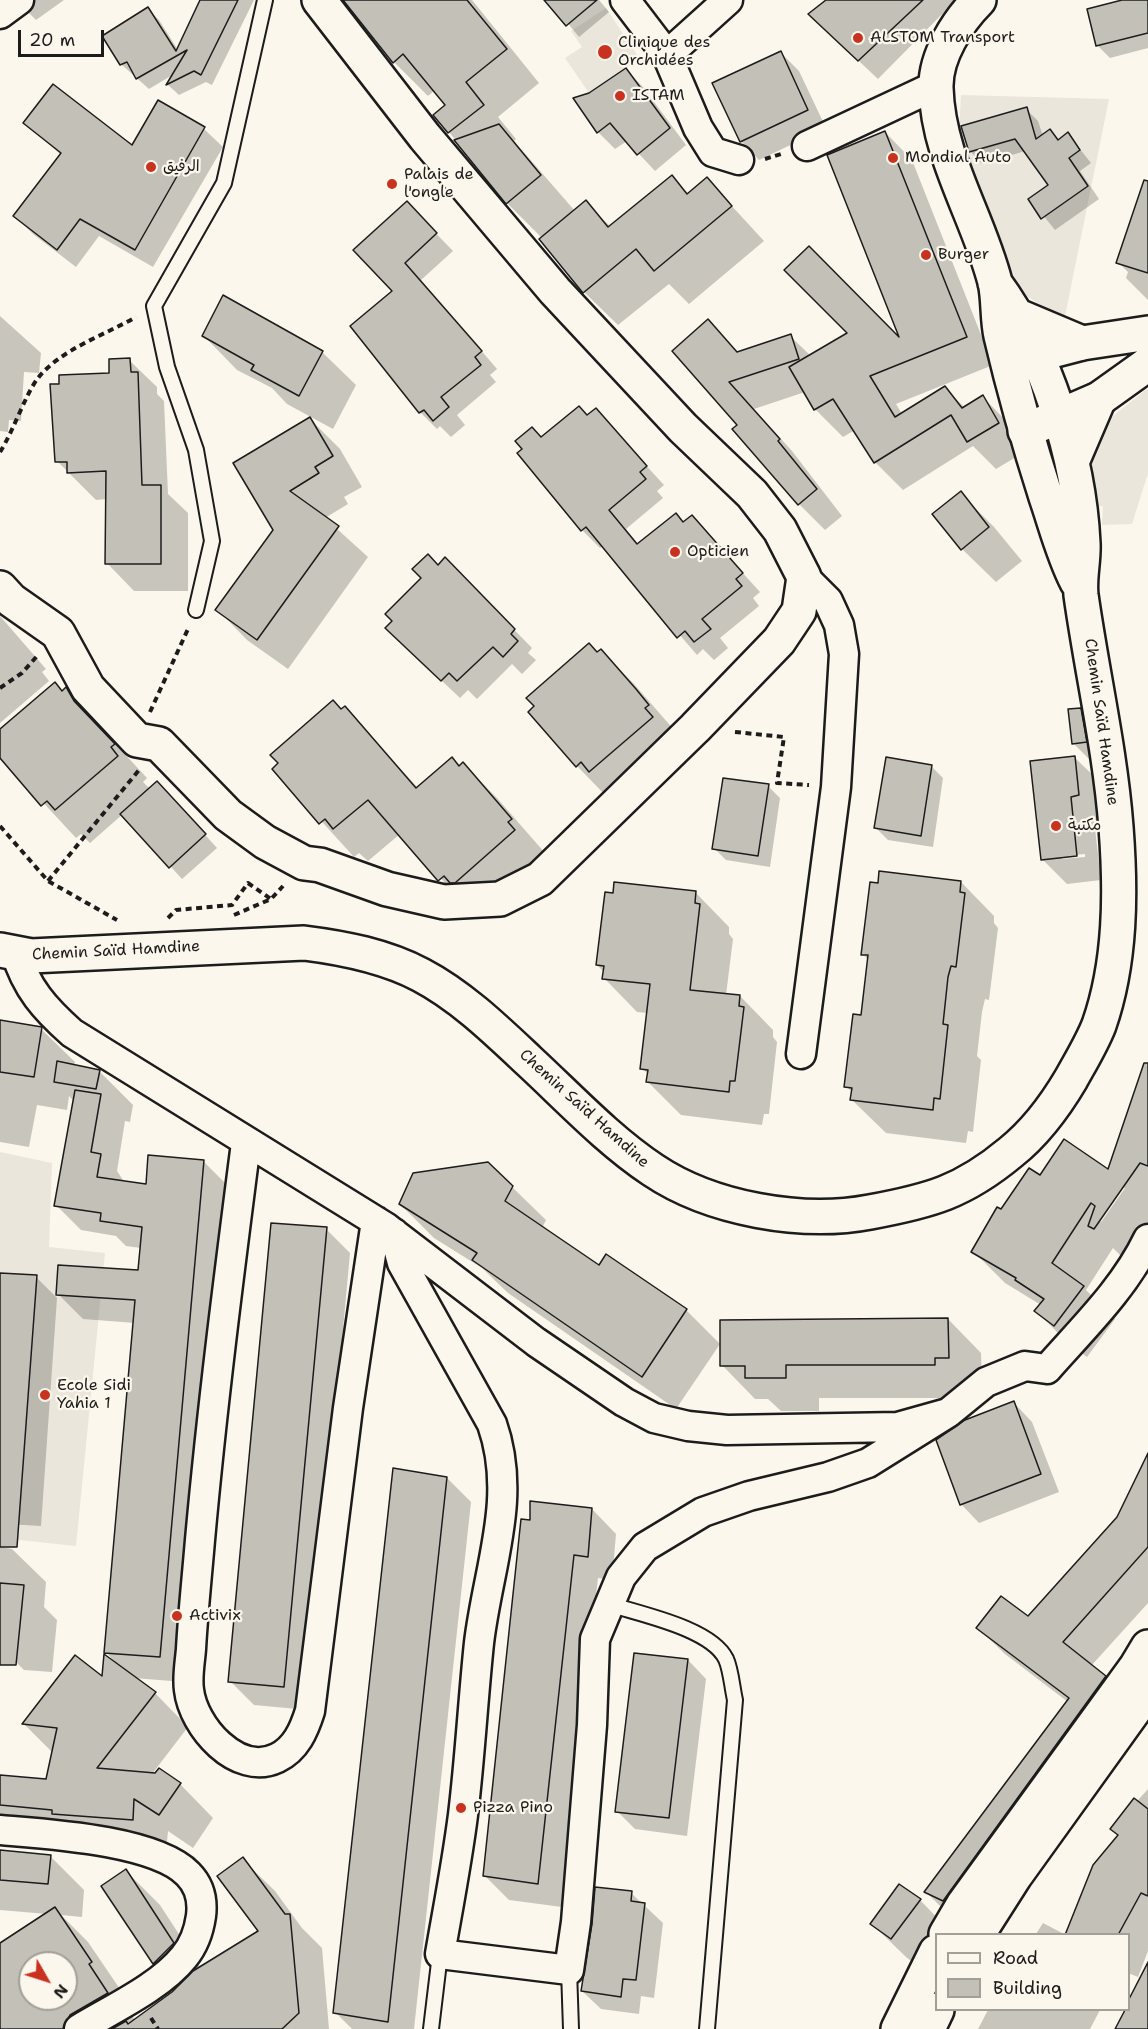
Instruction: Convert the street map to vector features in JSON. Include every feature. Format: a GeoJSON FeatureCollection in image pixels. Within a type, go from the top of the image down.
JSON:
{"type":"FeatureCollection","features":[{"type":"Feature","properties":{"kind":"main road"},"geometry":{"type":"LineString","coordinates":[[0,588],[11,600],[58,633],[88,688],[228,815],[265,842],[304,863],[320,865],[387,889],[444,902],[500,899],[540,879],[695,728],[779,641],[799,611],[804,577],[780,530],[752,494],[683,428],[555,291],[425,137],[319,0]]}},
{"type":"Feature","properties":{"kind":"main road"},"geometry":{"type":"LineString","coordinates":[[979,0],[968,11],[949,40],[935,86],[949,161],[995,284],[1000,333],[1023,358],[1058,415],[1072,462],[1083,544],[1080,589]]}},
{"type":"Feature","properties":{"kind":"main road"},"geometry":{"type":"LineString","coordinates":[[995,284],[1018,316],[1023,358],[1025,431],[1064,557],[1080,589]]}},
{"type":"Feature","properties":{"kind":"main road"},"geometry":{"type":"LineString","coordinates":[[1018,316],[1082,343]]}},
{"type":"Feature","properties":{"kind":"main road"},"geometry":{"type":"LineString","coordinates":[[1023,358],[1082,343],[1148,333]]}},
{"type":"Feature","properties":{"kind":"main road"},"geometry":{"type":"LineString","coordinates":[[1025,431],[1098,399],[1148,364]]}},
{"type":"Feature","properties":{"kind":"main road"},"geometry":{"type":"LineString","coordinates":[[1072,462],[1098,399]]}},
{"type":"Feature","properties":{"kind":"main road","name":"Chemin Saïd Hamdine"},"geometry":{"type":"LineString","coordinates":[[4,951],[31,956],[304,943],[342,947],[392,962],[423,976],[467,1006],[654,1171],[693,1191],[756,1211],[801,1216],[849,1216],[946,1194],[996,1165],[1018,1147],[1055,1107],[1098,1025],[1108,992],[1119,905],[1119,868],[1113,794],[1080,589]]}},
{"type":"Feature","properties":{"kind":"main road"},"geometry":{"type":"LineString","coordinates":[[947,1933],[963,1905],[1136,1667],[1148,1647]]}},
{"type":"Feature","properties":{"kind":"main road"},"geometry":{"type":"LineString","coordinates":[[979,1933],[1015,1876],[1148,1691]]}},
{"type":"Feature","properties":{"kind":"main road"},"geometry":{"type":"LineString","coordinates":[[898,2029],[935,1954]]}},
{"type":"Feature","properties":{"kind":"main road"},"geometry":{"type":"LineString","coordinates":[[928,2029],[937,2011]]}},
{"type":"Feature","properties":{"kind":"street"},"geometry":{"type":"LineString","coordinates":[[0,14],[19,0]]}},
{"type":"Feature","properties":{"kind":"street"},"geometry":{"type":"LineString","coordinates":[[626,0],[667,55],[698,128],[713,152],[739,160]]}},
{"type":"Feature","properties":{"kind":"street"},"geometry":{"type":"LineString","coordinates":[[667,55],[728,0]]}},
{"type":"Feature","properties":{"kind":"street"},"geometry":{"type":"LineString","coordinates":[[807,146],[935,86]]}},
{"type":"Feature","properties":{"kind":"street"},"geometry":{"type":"LineString","coordinates":[[801,1054],[836,787],[844,654],[839,625],[828,601],[804,577]]}},
{"type":"Feature","properties":{"kind":"street"},"geometry":{"type":"LineString","coordinates":[[4,951],[31,991],[72,1033],[246,1143],[385,1227],[536,1342],[624,1402],[654,1418],[688,1426],[727,1430],[898,1427],[948,1413]]}},
{"type":"Feature","properties":{"kind":"street"},"geometry":{"type":"LineString","coordinates":[[246,1143],[217,1370],[194,1610],[189,1690],[198,1721],[211,1737],[236,1756],[248,1760],[273,1760],[285,1754],[300,1736],[310,1711],[348,1408],[385,1227]]}},
{"type":"Feature","properties":{"kind":"street"},"geometry":{"type":"LineString","coordinates":[[385,1227],[402,1263],[492,1424],[501,1450],[503,1472],[503,1510],[489,1574],[479,1642],[463,1816],[440,1954],[569,1970],[576,1922],[592,1725],[595,1639],[621,1577],[645,1547],[674,1527],[703,1512],[749,1496],[828,1477],[868,1463],[948,1413],[986,1382],[1025,1366],[1047,1368],[1110,1297],[1138,1259],[1148,1239]]}},
{"type":"Feature","properties":{"kind":"street"},"geometry":{"type":"LineString","coordinates":[[0,1830],[93,1841],[149,1852],[173,1862],[188,1873],[196,1883],[201,1898],[199,1928],[184,1957],[136,1995],[79,2029]]}},
{"type":"Feature","properties":{"kind":"lane"},"geometry":{"type":"LineString","coordinates":[[196,610],[212,541],[196,450],[167,367],[154,306],[224,183],[265,0]]}},
{"type":"Feature","properties":{"kind":"lane"},"geometry":{"type":"LineString","coordinates":[[609,1604],[678,1626],[705,1638],[725,1657],[733,1689],[735,1700],[728,1810],[707,2029]]}},
{"type":"Feature","properties":{"kind":"lane"},"geometry":{"type":"LineString","coordinates":[[431,2029],[440,1954]]}},
{"type":"Feature","properties":{"kind":"lane"},"geometry":{"type":"LineString","coordinates":[[569,1970],[571,2029]]}},
{"type":"Feature","properties":{"kind":"path"},"geometry":{"type":"LineString","coordinates":[[739,160],[763,159],[807,146]]}},
{"type":"Feature","properties":{"kind":"path"},"geometry":{"type":"LineString","coordinates":[[0,452],[12,434],[37,379],[58,358],[154,306]]}},
{"type":"Feature","properties":{"kind":"path"},"geometry":{"type":"LineString","coordinates":[[48,881],[148,742],[196,610]]}},
{"type":"Feature","properties":{"kind":"path"},"geometry":{"type":"LineString","coordinates":[[0,688],[22,673],[58,633]]}},
{"type":"Feature","properties":{"kind":"path"},"geometry":{"type":"LineString","coordinates":[[695,728],[784,737],[777,783],[836,787]]}},
{"type":"Feature","properties":{"kind":"path"},"geometry":{"type":"LineString","coordinates":[[0,826],[48,881],[126,925]]}},
{"type":"Feature","properties":{"kind":"path"},"geometry":{"type":"LineString","coordinates":[[216,946],[232,915],[271,899],[304,863]]}},
{"type":"Feature","properties":{"kind":"path"},"geometry":{"type":"LineString","coordinates":[[160,926],[176,910],[232,905],[248,883],[271,899]]}},
{"type":"Feature","properties":{"kind":"shaded area","name":"Clinique des Orchidées"},"geometry":{"type":"Polygon","coordinates":[[[606,8],[640,59],[589,93],[565,58],[582,47],[571,31],[606,8]]]}},
{"type":"Feature","properties":{"kind":"shaded area"},"geometry":{"type":"Polygon","coordinates":[[[961,95],[1109,99],[1064,321],[1015,288],[1006,273],[1004,251],[958,151],[961,95]]]}},
{"type":"Feature","properties":{"kind":"shaded area"},"geometry":{"type":"Polygon","coordinates":[[[1148,388],[1148,473],[1132,524],[1102,525],[1103,506],[1091,508],[1086,493],[1093,450],[1113,416],[1148,388]]]}},
{"type":"Feature","properties":{"kind":"shaded area","name":"Ecole Sidi Yahia 1"},"geometry":{"type":"Polygon","coordinates":[[[0,1152],[52,1163],[49,1247],[105,1253],[76,1546],[0,1538],[0,1152]]]}},
{"type":"Feature","properties":{"kind":"building"},"geometry":{"type":"Polygon","coordinates":[[[200,0],[238,0],[201,75],[194,71],[166,85],[187,50],[136,79],[127,62],[120,65],[102,36],[148,7],[176,51],[200,0]]]}},
{"type":"Feature","properties":{"kind":"building"},"geometry":{"type":"Polygon","coordinates":[[[343,0],[467,0],[507,49],[466,82],[484,105],[448,133],[433,115],[445,105],[403,54],[393,63],[343,0]]]}},
{"type":"Feature","properties":{"kind":"building"},"geometry":{"type":"Polygon","coordinates":[[[544,0],[597,0],[566,26],[544,0]]]}},
{"type":"Feature","properties":{"kind":"building","name":"ALSTOM Transport"},"geometry":{"type":"Polygon","coordinates":[[[826,0],[923,0],[858,61],[808,14],[826,0]]]}},
{"type":"Feature","properties":{"kind":"building"},"geometry":{"type":"Polygon","coordinates":[[[1122,0],[1148,0],[1148,33],[1096,46],[1087,9],[1122,0]]]}},
{"type":"Feature","properties":{"kind":"building"},"geometry":{"type":"Polygon","coordinates":[[[781,51],[808,110],[740,142],[712,83],[781,51]]]}},
{"type":"Feature","properties":{"kind":"building"},"geometry":{"type":"Polygon","coordinates":[[[626,68],[670,128],[637,155],[610,123],[597,133],[573,98],[589,93],[626,68]]]}},
{"type":"Feature","properties":{"kind":"building"},"geometry":{"type":"Polygon","coordinates":[[[53,84],[132,145],[158,100],[205,127],[135,250],[80,219],[57,250],[13,216],[61,153],[23,123],[53,84]]]}},
{"type":"Feature","properties":{"kind":"building"},"geometry":{"type":"Polygon","coordinates":[[[1027,107],[1036,139],[1050,129],[1058,140],[1068,132],[1080,150],[1069,158],[1088,186],[1041,219],[1028,199],[1048,185],[1015,139],[969,152],[961,126],[1027,107]]]}},
{"type":"Feature","properties":{"kind":"building"},"geometry":{"type":"Polygon","coordinates":[[[499,124],[541,175],[506,204],[454,140],[499,124]]]}},
{"type":"Feature","properties":{"kind":"building"},"geometry":{"type":"Polygon","coordinates":[[[885,131],[967,337],[870,376],[895,417],[945,386],[962,408],[983,395],[999,423],[967,442],[951,415],[874,463],[833,399],[814,410],[789,367],[847,333],[784,270],[809,246],[899,337],[827,155],[885,131]]]}},
{"type":"Feature","properties":{"kind":"building"},"geometry":{"type":"Polygon","coordinates":[[[672,175],[687,194],[707,177],[732,206],[654,271],[636,249],[583,293],[539,239],[586,200],[608,227],[672,175]]]}},
{"type":"Feature","properties":{"kind":"building"},"geometry":{"type":"Polygon","coordinates":[[[1144,180],[1148,181],[1148,273],[1116,263],[1144,180]]]}},
{"type":"Feature","properties":{"kind":"building"},"geometry":{"type":"Polygon","coordinates":[[[407,201],[437,233],[405,263],[482,351],[475,357],[481,365],[441,397],[449,407],[433,421],[424,410],[419,413],[350,326],[392,291],[353,250],[407,201]]]}},
{"type":"Feature","properties":{"kind":"building"},"geometry":{"type":"Polygon","coordinates":[[[223,295],[323,351],[299,396],[251,370],[254,365],[202,336],[223,295]]]}},
{"type":"Feature","properties":{"kind":"building"},"geometry":{"type":"Polygon","coordinates":[[[708,319],[737,352],[791,334],[799,359],[729,382],[780,439],[778,441],[817,489],[798,505],[732,429],[737,425],[672,351],[708,319]]]}},
{"type":"Feature","properties":{"kind":"building"},"geometry":{"type":"Polygon","coordinates":[[[130,358],[131,372],[138,372],[142,485],[161,485],[161,564],[105,564],[106,471],[67,473],[67,462],[55,462],[50,384],[59,384],[59,375],[109,373],[109,359],[130,358]]]}},
{"type":"Feature","properties":{"kind":"building"},"geometry":{"type":"Polygon","coordinates":[[[579,406],[587,415],[596,408],[647,466],[640,472],[646,479],[609,510],[637,544],[676,513],[683,522],[692,515],[743,573],[736,579],[742,586],[702,619],[711,629],[694,642],[685,631],[677,638],[586,527],[581,531],[517,453],[522,449],[515,441],[532,427],[541,437],[579,406]]]}},
{"type":"Feature","properties":{"kind":"building"},"geometry":{"type":"Polygon","coordinates":[[[310,417],[333,456],[315,467],[319,473],[290,491],[339,526],[257,640],[215,610],[273,530],[233,463],[310,417]]]}},
{"type":"Feature","properties":{"kind":"building"},"geometry":{"type":"Polygon","coordinates":[[[961,491],[989,527],[961,550],[932,514],[961,491]]]}},
{"type":"Feature","properties":{"kind":"building"},"geometry":{"type":"Polygon","coordinates":[[[428,554],[438,565],[445,557],[515,629],[511,634],[518,641],[503,657],[493,647],[457,681],[449,673],[441,681],[385,628],[392,621],[385,614],[421,578],[412,569],[428,554]]]}},
{"type":"Feature","properties":{"kind":"building"},"geometry":{"type":"Polygon","coordinates":[[[589,643],[597,652],[601,649],[636,689],[649,705],[645,708],[653,717],[589,772],[581,762],[576,767],[528,712],[534,706],[526,698],[589,643]]]}},
{"type":"Feature","properties":{"kind":"building"},"geometry":{"type":"Polygon","coordinates":[[[55,682],[62,691],[66,687],[74,701],[115,744],[111,747],[118,756],[55,810],[47,801],[41,806],[0,758],[0,729],[55,682]]]}},
{"type":"Feature","properties":{"kind":"building"},"geometry":{"type":"Polygon","coordinates":[[[333,700],[341,709],[345,706],[416,788],[452,757],[459,766],[463,762],[512,819],[508,822],[515,830],[455,883],[450,883],[444,876],[438,881],[368,800],[333,829],[325,819],[319,824],[272,769],[278,763],[270,755],[333,700]]]}},
{"type":"Feature","properties":{"kind":"building"},"geometry":{"type":"Polygon","coordinates":[[[1081,708],[1087,742],[1072,744],[1068,709],[1081,708]]]}},
{"type":"Feature","properties":{"kind":"building","name":"مكتبة"},"geometry":{"type":"Polygon","coordinates":[[[1075,756],[1079,795],[1071,797],[1077,856],[1041,860],[1030,761],[1075,756]]]}},
{"type":"Feature","properties":{"kind":"building"},"geometry":{"type":"Polygon","coordinates":[[[886,757],[932,765],[921,836],[874,828],[886,757]]]}},
{"type":"Feature","properties":{"kind":"building"},"geometry":{"type":"Polygon","coordinates":[[[723,778],[769,784],[758,856],[712,849],[723,778]]]}},
{"type":"Feature","properties":{"kind":"building"},"geometry":{"type":"Polygon","coordinates":[[[157,781],[206,834],[169,868],[120,814],[157,781]]]}},
{"type":"Feature","properties":{"kind":"building"},"geometry":{"type":"Polygon","coordinates":[[[879,871],[961,881],[960,892],[965,893],[956,967],[951,966],[948,977],[943,1024],[948,1025],[940,1099],[934,1098],[933,1110],[850,1100],[852,1088],[844,1087],[853,1014],[861,1015],[868,955],[861,955],[870,882],[878,883],[879,871]]]}},
{"type":"Feature","properties":{"kind":"building"},"geometry":{"type":"Polygon","coordinates":[[[614,882],[696,891],[695,903],[700,904],[690,990],[740,995],[739,1006],[744,1007],[735,1081],[730,1081],[729,1092],[646,1082],[648,1070],[640,1069],[650,984],[602,979],[604,966],[596,965],[605,892],[613,893],[614,882]]]}},
{"type":"Feature","properties":{"kind":"building"},"geometry":{"type":"Polygon","coordinates":[[[0,1020],[42,1027],[34,1077],[0,1072],[0,1020]]]}},
{"type":"Feature","properties":{"kind":"building"},"geometry":{"type":"Polygon","coordinates":[[[57,1061],[100,1070],[96,1089],[54,1082],[57,1061]]]}},
{"type":"Feature","properties":{"kind":"building"},"geometry":{"type":"Polygon","coordinates":[[[1144,1063],[1148,1063],[1148,1166],[1140,1163],[1094,1229],[1088,1226],[1095,1206],[1091,1203],[1052,1263],[1084,1286],[1054,1326],[1034,1311],[1044,1299],[1015,1280],[1016,1278],[971,1252],[997,1207],[1001,1209],[1029,1168],[1040,1175],[1064,1139],[1108,1169],[1144,1063]]]}},
{"type":"Feature","properties":{"kind":"building"},"geometry":{"type":"Polygon","coordinates":[[[75,1090],[101,1094],[91,1152],[101,1154],[97,1177],[146,1184],[148,1155],[204,1160],[160,1657],[104,1653],[135,1300],[56,1295],[58,1265],[138,1270],[142,1227],[100,1221],[101,1213],[54,1206],[75,1090]]]}},
{"type":"Feature","properties":{"kind":"building"},"geometry":{"type":"Polygon","coordinates":[[[488,1162],[513,1186],[505,1201],[599,1265],[606,1254],[687,1309],[642,1377],[472,1260],[477,1253],[399,1204],[413,1173],[488,1162]]]}},
{"type":"Feature","properties":{"kind":"building"},"geometry":{"type":"Polygon","coordinates":[[[271,1223],[327,1227],[284,1687],[228,1682],[271,1223]]]}},
{"type":"Feature","properties":{"kind":"building"},"geometry":{"type":"Polygon","coordinates":[[[0,1273],[37,1275],[17,1547],[0,1547],[0,1273]]]}},
{"type":"Feature","properties":{"kind":"building"},"geometry":{"type":"Polygon","coordinates":[[[948,1318],[949,1358],[935,1358],[935,1365],[786,1365],[786,1378],[745,1378],[745,1366],[720,1366],[720,1320],[948,1318]]]}},
{"type":"Feature","properties":{"kind":"building"},"geometry":{"type":"Polygon","coordinates":[[[1014,1401],[1041,1474],[960,1505],[936,1440],[965,1420],[1014,1401]]]}},
{"type":"Feature","properties":{"kind":"building"},"geometry":{"type":"Polygon","coordinates":[[[1148,1453],[1148,1547],[1063,1642],[1106,1676],[943,1901],[924,1892],[1069,1698],[976,1628],[1001,1596],[1028,1616],[1117,1517],[1148,1453]]]}},
{"type":"Feature","properties":{"kind":"building"},"geometry":{"type":"Polygon","coordinates":[[[393,1468],[447,1477],[388,2022],[333,2013],[393,1468]]]}},
{"type":"Feature","properties":{"kind":"building"},"geometry":{"type":"Polygon","coordinates":[[[530,1501],[592,1508],[588,1557],[574,1555],[538,1884],[483,1876],[521,1519],[530,1520],[530,1501]]]}},
{"type":"Feature","properties":{"kind":"building"},"geometry":{"type":"Polygon","coordinates":[[[0,1583],[24,1585],[16,1665],[0,1665],[0,1583]]]}},
{"type":"Feature","properties":{"kind":"building"},"geometry":{"type":"Polygon","coordinates":[[[634,1653],[688,1659],[669,1818],[615,1812],[634,1653]]]}},
{"type":"Feature","properties":{"kind":"building"},"geometry":{"type":"Polygon","coordinates":[[[104,1654],[156,1692],[97,1768],[155,1773],[159,1768],[181,1783],[159,1815],[134,1799],[133,1820],[52,1814],[52,1810],[0,1805],[0,1775],[46,1779],[57,1728],[22,1724],[75,1655],[102,1676],[104,1654]]]}},
{"type":"Feature","properties":{"kind":"building"},"geometry":{"type":"Polygon","coordinates":[[[1134,1798],[1148,1809],[1148,1896],[1141,1893],[1119,1933],[1066,1933],[1093,1865],[1118,1835],[1110,1829],[1134,1798]]]}},
{"type":"Feature","properties":{"kind":"building"},"geometry":{"type":"Polygon","coordinates":[[[0,1850],[51,1855],[48,1884],[0,1880],[0,1850]]]}},
{"type":"Feature","properties":{"kind":"building"},"geometry":{"type":"Polygon","coordinates":[[[243,1857],[285,1914],[290,1914],[299,2013],[282,2029],[112,2029],[126,2021],[128,2024],[172,1992],[193,1971],[258,1931],[217,1876],[243,1857]]]}},
{"type":"Feature","properties":{"kind":"building"},"geometry":{"type":"Polygon","coordinates":[[[126,1869],[174,1943],[153,1964],[101,1886],[126,1869]]]}},
{"type":"Feature","properties":{"kind":"building"},"geometry":{"type":"Polygon","coordinates":[[[899,1884],[921,1899],[891,1939],[870,1924],[899,1884]]]}},
{"type":"Feature","properties":{"kind":"building"},"geometry":{"type":"Polygon","coordinates":[[[595,1887],[632,1891],[631,1901],[645,1903],[636,1980],[623,1979],[621,1997],[581,1991],[592,1924],[595,1887]]]}},
{"type":"Feature","properties":{"kind":"building"},"geometry":{"type":"Polygon","coordinates":[[[55,1907],[92,1962],[89,1964],[108,1993],[78,2010],[78,1951],[18,1951],[18,2011],[77,2011],[70,2015],[63,2029],[0,2029],[0,1943],[55,1907]]]}},
{"type":"Feature","properties":{"kind":"building"},"geometry":{"type":"Polygon","coordinates":[[[1148,1962],[1148,2029],[1115,2029],[1124,2011],[1130,2011],[1130,1997],[1148,1962]]]}},
{"type":"Feature","properties":{"kind":"place","name":"ALSTOM Transport"},"geometry":{"type":"Point","coordinates":[858,38]}},
{"type":"Feature","properties":{"kind":"place","name":"Clinique des Orchidées"},"geometry":{"type":"Point","coordinates":[605,52]}},
{"type":"Feature","properties":{"kind":"place","name":"ISTAM"},"geometry":{"type":"Point","coordinates":[620,96]}},
{"type":"Feature","properties":{"kind":"place","name":"Mondial Auto"},"geometry":{"type":"Point","coordinates":[893,158]}},
{"type":"Feature","properties":{"kind":"place","name":"الرفيق"},"geometry":{"type":"Point","coordinates":[151,167]}},
{"type":"Feature","properties":{"kind":"place","name":"Palais de l'ongle"},"geometry":{"type":"Point","coordinates":[392,184]}},
{"type":"Feature","properties":{"kind":"place","name":"Burger"},"geometry":{"type":"Point","coordinates":[926,255]}},
{"type":"Feature","properties":{"kind":"place","name":"Opticien"},"geometry":{"type":"Point","coordinates":[675,552]}},
{"type":"Feature","properties":{"kind":"place","name":"مكتبة"},"geometry":{"type":"Point","coordinates":[1056,826]}},
{"type":"Feature","properties":{"kind":"place","name":"Ecole Sidi Yahia 1"},"geometry":{"type":"Point","coordinates":[45,1395]}},
{"type":"Feature","properties":{"kind":"place","name":"Activix"},"geometry":{"type":"Point","coordinates":[177,1616]}},
{"type":"Feature","properties":{"kind":"place","name":"Pizza Pino"},"geometry":{"type":"Point","coordinates":[461,1808]}}]}
